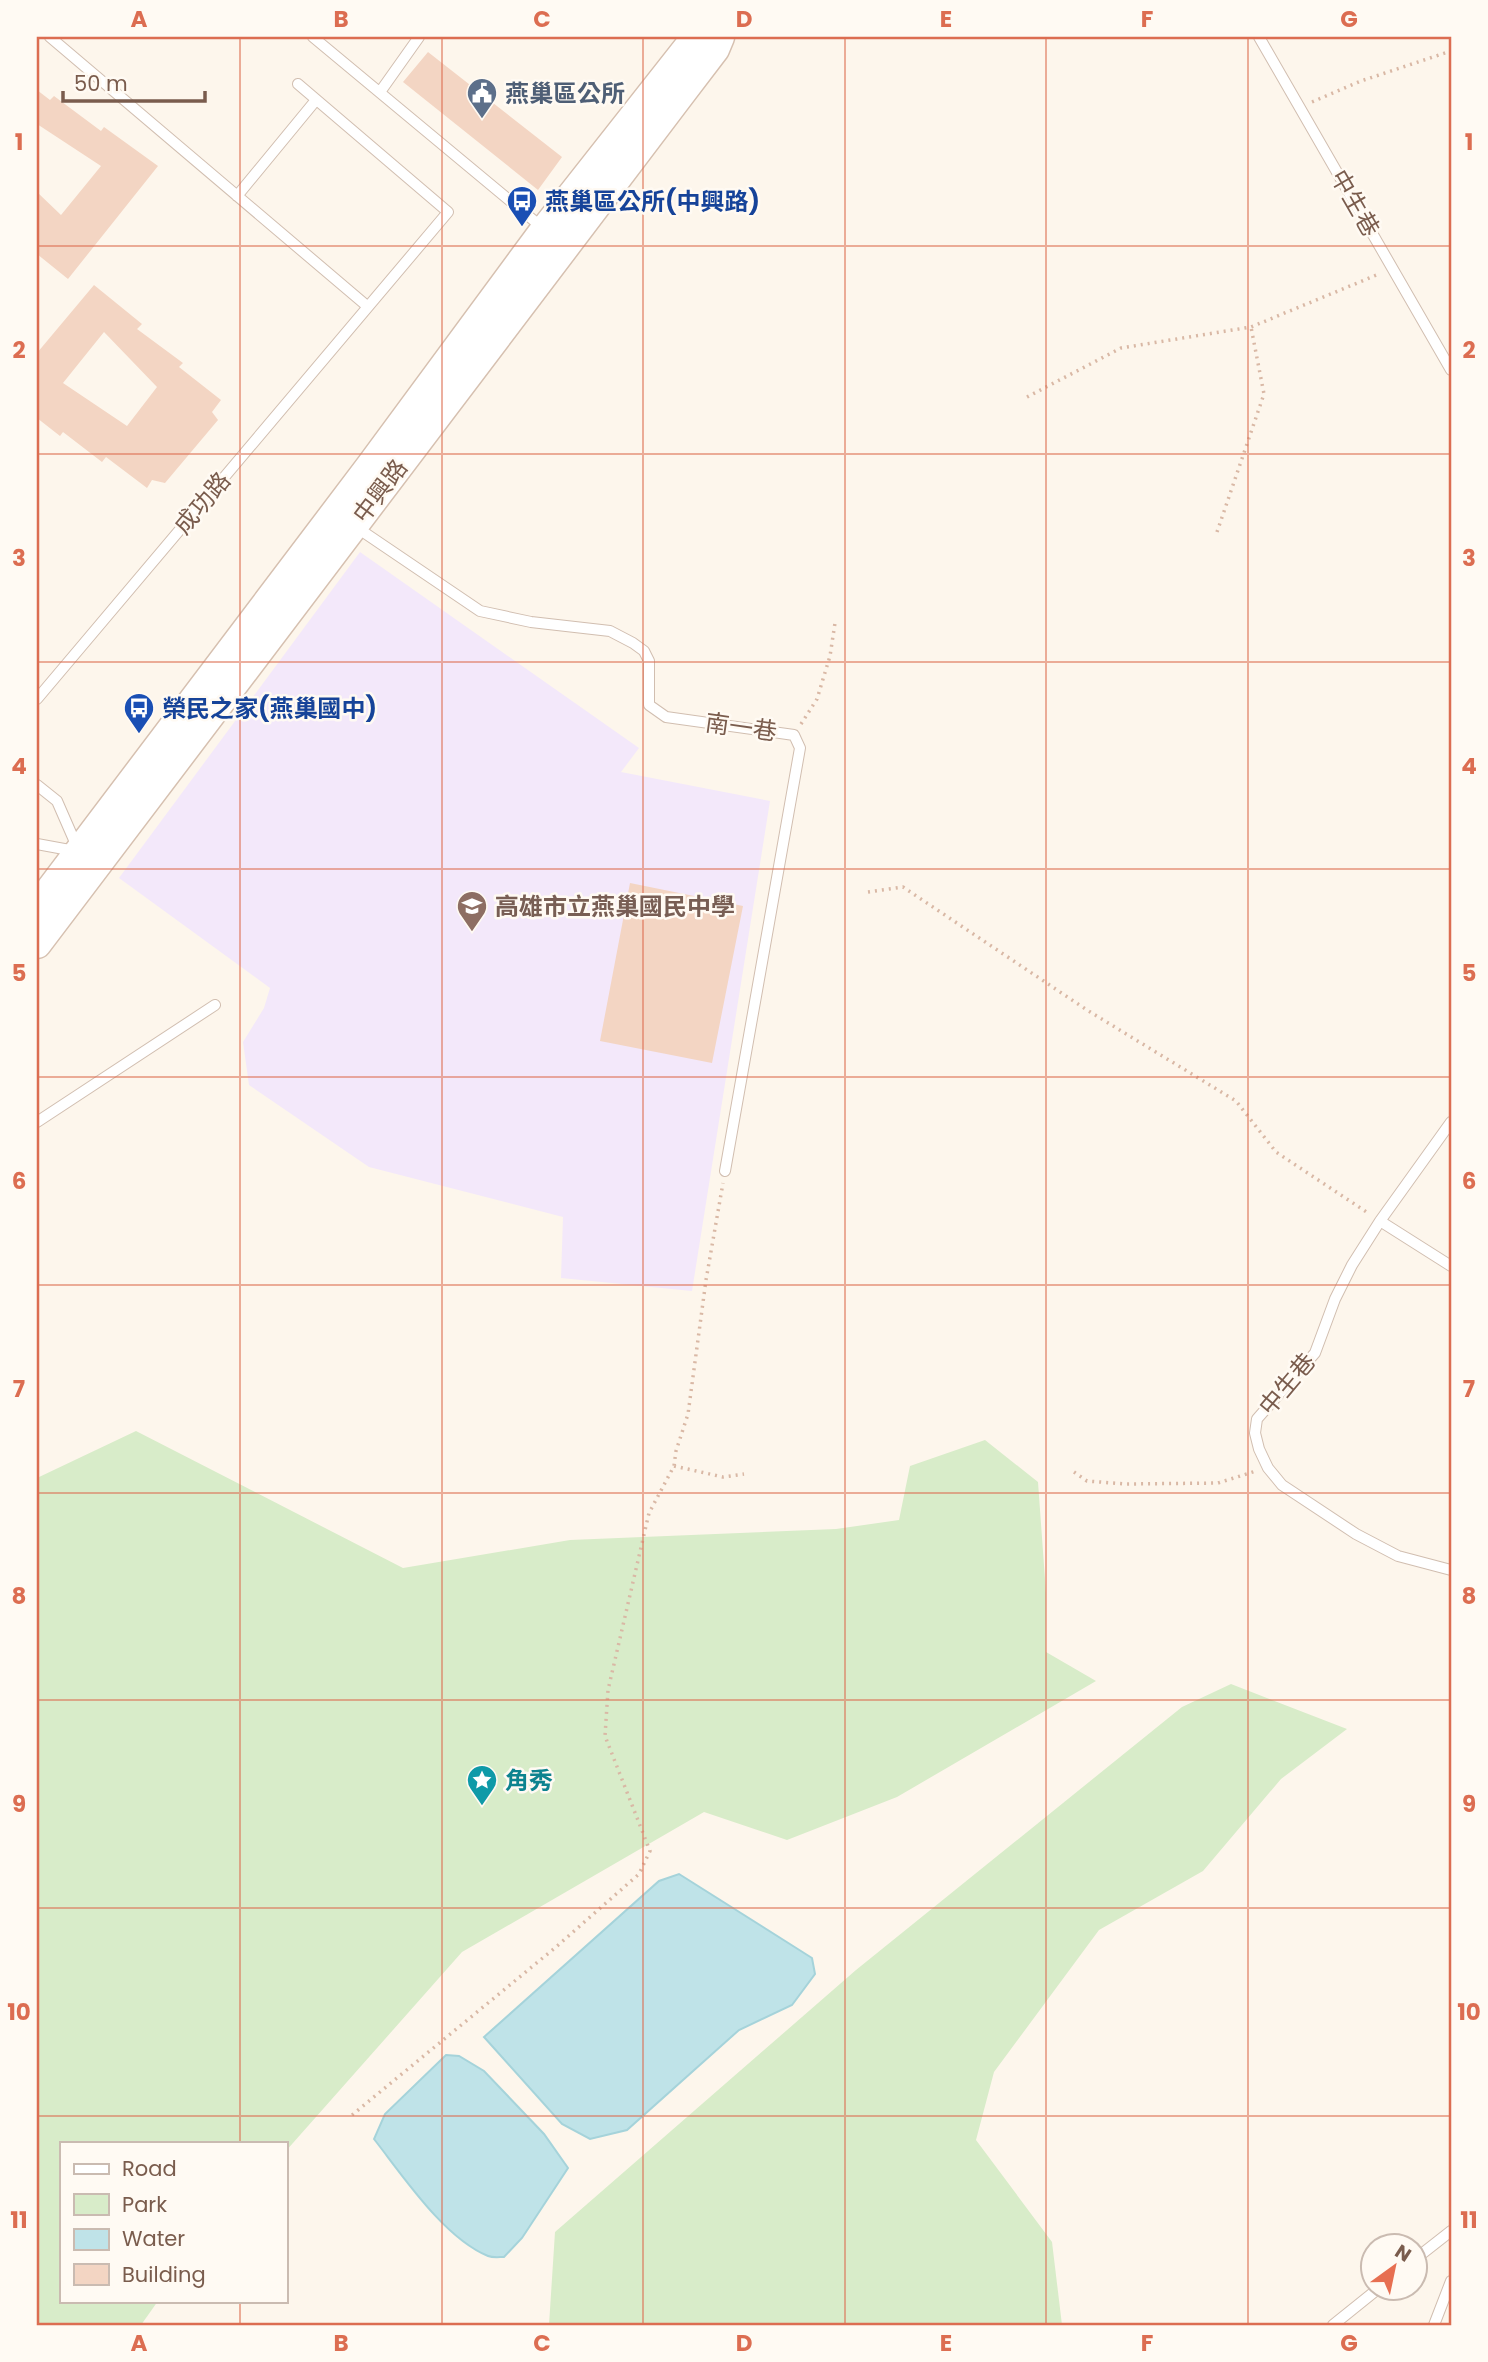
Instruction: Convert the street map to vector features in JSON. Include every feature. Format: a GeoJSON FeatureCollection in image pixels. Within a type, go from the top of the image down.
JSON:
{"type":"FeatureCollection","features":[{"type":"Feature","properties":{"kind":"main road","name":"中興路"},"geometry":{"type":"LineString","coordinates":[[344,519],[545,229],[702,40]]}},
{"type":"Feature","properties":{"kind":"main road","name":"中興路"},"geometry":{"type":"LineString","coordinates":[[37,944],[88,859],[702,40]]}},
{"type":"Feature","properties":{"kind":"main road","name":"中興路"},"geometry":{"type":"LineString","coordinates":[[37,907],[88,859]]}},
{"type":"Feature","properties":{"kind":"lane"},"geometry":{"type":"LineString","coordinates":[[50,37],[367,306]]}},
{"type":"Feature","properties":{"kind":"lane"},"geometry":{"type":"LineString","coordinates":[[313,37],[545,229]]}},
{"type":"Feature","properties":{"kind":"lane"},"geometry":{"type":"LineString","coordinates":[[380,92],[419,37]]}},
{"type":"Feature","properties":{"kind":"lane","name":"中生巷"},"geometry":{"type":"LineString","coordinates":[[1259,37],[1451,370]]}},
{"type":"Feature","properties":{"kind":"lane","name":"成功路"},"geometry":{"type":"LineString","coordinates":[[37,699],[448,212],[298,84]]}},
{"type":"Feature","properties":{"kind":"lane"},"geometry":{"type":"LineString","coordinates":[[237,196],[316,100]]}},
{"type":"Feature","properties":{"kind":"lane","name":"南一巷"},"geometry":{"type":"LineString","coordinates":[[344,519],[480,611],[531,622],[610,631],[633,643],[644,651],[649,661],[649,705],[666,717],[794,735],[800,748],[725,1171]]}},
{"type":"Feature","properties":{"kind":"lane"},"geometry":{"type":"LineString","coordinates":[[37,785],[57,801],[88,859]]}},
{"type":"Feature","properties":{"kind":"lane"},"geometry":{"type":"LineString","coordinates":[[37,844],[88,859]]}},
{"type":"Feature","properties":{"kind":"lane"},"geometry":{"type":"LineString","coordinates":[[37,1122],[215,1005]]}},
{"type":"Feature","properties":{"kind":"lane","name":"中生巷"},"geometry":{"type":"LineString","coordinates":[[1451,1122],[1352,1265],[1335,1299],[1315,1353],[1257,1419],[1255,1433],[1268,1468],[1282,1485],[1356,1534],[1398,1556],[1451,1570]]}},
{"type":"Feature","properties":{"kind":"lane"},"geometry":{"type":"LineString","coordinates":[[1380,1221],[1451,1266]]}},
{"type":"Feature","properties":{"kind":"lane"},"geometry":{"type":"LineString","coordinates":[[1428,2250],[1451,2231]]}},
{"type":"Feature","properties":{"kind":"lane"},"geometry":{"type":"LineString","coordinates":[[1434,2325],[1451,2281]]}},
{"type":"Feature","properties":{"kind":"lane"},"geometry":{"type":"LineString","coordinates":[[1333,2325],[1362,2302]]}},
{"type":"Feature","properties":{"kind":"path"},"geometry":{"type":"LineString","coordinates":[[1300,107],[1360,81],[1451,51]]}},
{"type":"Feature","properties":{"kind":"path"},"geometry":{"type":"LineString","coordinates":[[1027,397],[1121,348],[1251,327],[1363,280],[1394,270]]}},
{"type":"Feature","properties":{"kind":"path"},"geometry":{"type":"LineString","coordinates":[[1217,532],[1264,394],[1251,327]]}},
{"type":"Feature","properties":{"kind":"path"},"geometry":{"type":"LineString","coordinates":[[794,735],[817,699],[830,656],[835,623]]}},
{"type":"Feature","properties":{"kind":"path"},"geometry":{"type":"LineString","coordinates":[[868,892],[903,887],[1087,1010],[1236,1101],[1276,1152],[1380,1221]]}},
{"type":"Feature","properties":{"kind":"path"},"geometry":{"type":"LineString","coordinates":[[352,2115],[556,1947],[639,1874],[650,1851],[605,1735],[608,1690],[649,1513],[674,1466],[688,1414],[706,1280],[725,1171]]}},
{"type":"Feature","properties":{"kind":"path"},"geometry":{"type":"LineString","coordinates":[[674,1466],[723,1477],[744,1474]]}},
{"type":"Feature","properties":{"kind":"path"},"geometry":{"type":"LineString","coordinates":[[1074,1472],[1087,1481],[1125,1484],[1218,1483],[1268,1468]]}},
{"type":"Feature","properties":{"kind":"shaded area","name":"高雄市立燕巢國民中學"},"geometry":{"type":"Polygon","coordinates":[[[360,552],[639,748],[621,772],[770,801],[692,1291],[561,1278],[563,1217],[369,1167],[249,1085],[243,1042],[264,1008],[270,988],[119,878],[360,552]]]}},
{"type":"Feature","properties":{"kind":"green space"},"geometry":{"type":"Polygon","coordinates":[[[136,1431],[403,1568],[570,1540],[836,1529],[899,1520],[910,1466],[985,1440],[1038,1482],[1046,1593],[1046,1652],[1096,1681],[897,1797],[787,1840],[704,1812],[462,1952],[287,2150],[287,2142],[60,2142],[60,2302],[157,2302],[141,2325],[37,2325],[37,1478],[136,1431]]]}},
{"type":"Feature","properties":{"kind":"green space"},"geometry":{"type":"Polygon","coordinates":[[[1231,1684],[1347,1729],[1281,1779],[1203,1871],[1099,1930],[994,2072],[976,2140],[1052,2242],[1062,2325],[549,2325],[555,2232],[856,1970],[1182,1707],[1231,1684]]]}},
{"type":"Feature","properties":{"kind":"water"},"geometry":{"type":"Polygon","coordinates":[[[679,1874],[812,1958],[815,1974],[792,2005],[739,2030],[627,2130],[590,2139],[562,2124],[484,2037],[659,1881],[679,1874]]]}},
{"type":"Feature","properties":{"kind":"water"},"geometry":{"type":"Polygon","coordinates":[[[446,2055],[459,2056],[484,2071],[544,2134],[568,2168],[522,2238],[504,2257],[488,2256],[472,2247],[440,2221],[374,2139],[385,2114],[446,2055]]]}},
{"type":"Feature","properties":{"kind":"building","name":"燕巢區公所"},"geometry":{"type":"Polygon","coordinates":[[[428,52],[562,157],[538,190],[403,82],[428,52]]]}},
{"type":"Feature","properties":{"kind":"building"},"geometry":{"type":"Polygon","coordinates":[[[37,90],[50,100],[54,96],[101,131],[104,127],[158,166],[68,279],[37,254],[37,192],[61,215],[101,166],[37,124],[37,90]]]}},
{"type":"Feature","properties":{"kind":"building"},"geometry":{"type":"Polygon","coordinates":[[[94,285],[142,324],[137,329],[183,363],[179,367],[221,400],[212,412],[218,420],[165,483],[152,480],[147,488],[106,457],[102,462],[63,432],[60,436],[37,418],[37,353],[94,285]],[[104,332],[63,383],[127,426],[157,387],[104,332]]]}},
{"type":"Feature","properties":{"kind":"building"},"geometry":{"type":"Polygon","coordinates":[[[630,883],[743,906],[712,1063],[600,1041],[630,883]]]}},
{"type":"Feature","properties":{"kind":"place","name":"燕巢區公所"},"geometry":{"type":"Point","coordinates":[482,120]}},
{"type":"Feature","properties":{"kind":"place","name":"燕巢區公所(中興路)"},"geometry":{"type":"Point","coordinates":[522,228]}},
{"type":"Feature","properties":{"kind":"place","name":"榮民之家(燕巢國中)"},"geometry":{"type":"Point","coordinates":[139,735]}},
{"type":"Feature","properties":{"kind":"place","name":"高雄市立燕巢國民中學"},"geometry":{"type":"Point","coordinates":[472,933]}},
{"type":"Feature","properties":{"kind":"place","name":"角秀"},"geometry":{"type":"Point","coordinates":[482,1807]}}]}
